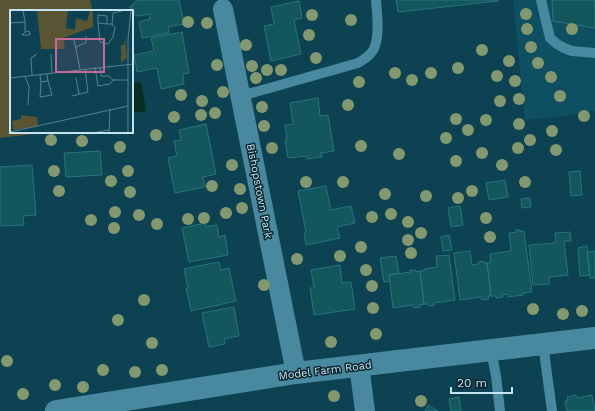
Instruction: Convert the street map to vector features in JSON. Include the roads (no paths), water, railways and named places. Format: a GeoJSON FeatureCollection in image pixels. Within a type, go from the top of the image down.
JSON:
{"type":"FeatureCollection","features":[{"type":"Feature","properties":{"kind":"main road","name":"Model Farm Road"},"geometry":{"type":"LineString","coordinates":[[56,411],[296,373],[595,338]]}},
{"type":"Feature","properties":{"kind":"street","name":"Bishopstown Park"},"geometry":{"type":"LineString","coordinates":[[223,9],[296,373]]}},
{"type":"Feature","properties":{"kind":"street"},"geometry":{"type":"LineString","coordinates":[[359,366],[365,411]]}},
{"type":"Feature","properties":{"kind":"lane"},"geometry":{"type":"LineString","coordinates":[[241,96],[358,63],[366,58],[372,52],[378,32],[376,0]]}},
{"type":"Feature","properties":{"kind":"lane"},"geometry":{"type":"LineString","coordinates":[[541,0],[550,38],[568,50],[595,53]]}},
{"type":"Feature","properties":{"kind":"lane"},"geometry":{"type":"LineString","coordinates":[[543,344],[552,411]]}},
{"type":"Feature","properties":{"kind":"lane"},"geometry":{"type":"LineString","coordinates":[[492,350],[500,411]]}}]}
